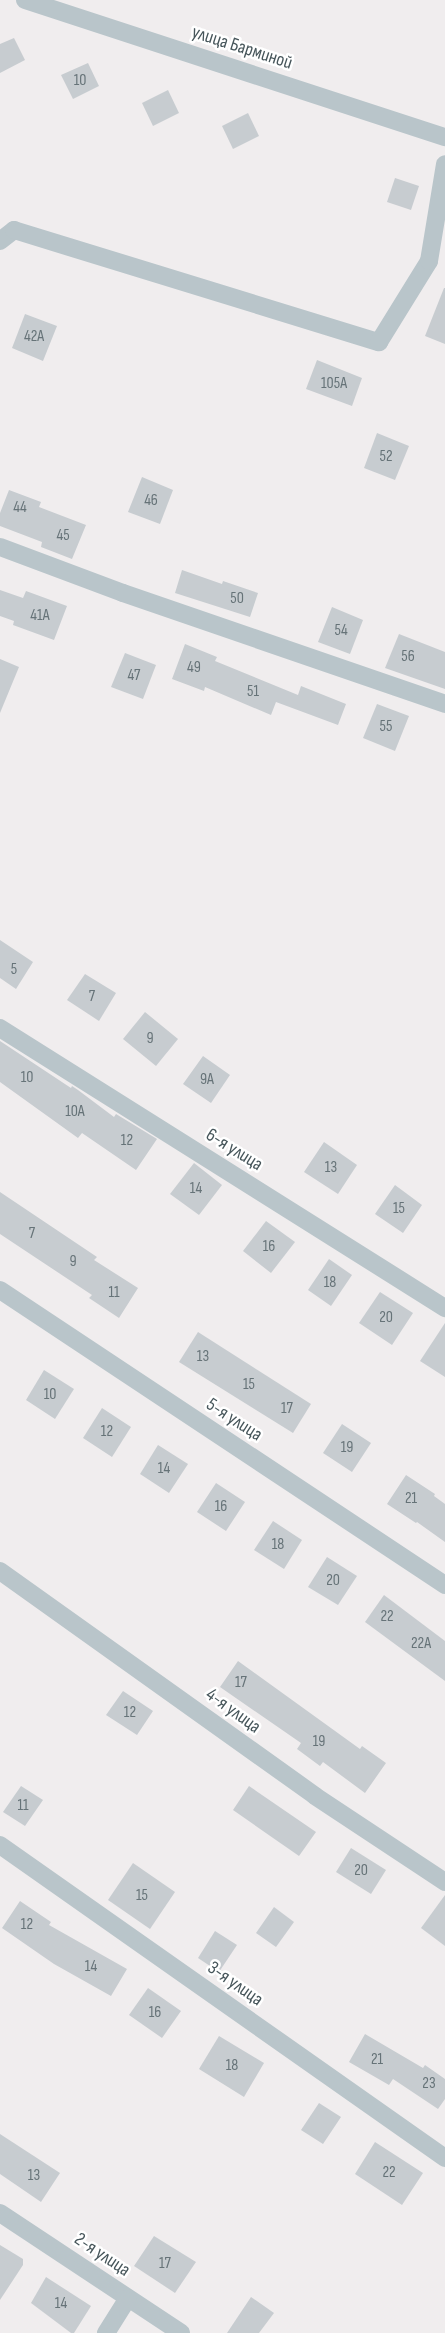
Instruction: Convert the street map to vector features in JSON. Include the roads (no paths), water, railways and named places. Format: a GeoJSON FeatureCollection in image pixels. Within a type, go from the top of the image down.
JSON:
{"type":"FeatureCollection","features":[{"type":"Feature","properties":{"kind":"street","name":"улица Барминой"},"geometry":{"type":"LineString","coordinates":[[25,0],[445,137]]}},
{"type":"Feature","properties":{"kind":"street"},"geometry":{"type":"LineString","coordinates":[[0,240],[14,230],[379,342],[437,264],[445,164]]}},
{"type":"Feature","properties":{"kind":"street"},"geometry":{"type":"LineString","coordinates":[[0,547],[123,592],[445,704]]}},
{"type":"Feature","properties":{"kind":"street","name":"6-я улица"},"geometry":{"type":"LineString","coordinates":[[0,1028],[445,1308]]}},
{"type":"Feature","properties":{"kind":"street","name":"5-я улица"},"geometry":{"type":"LineString","coordinates":[[0,1290],[445,1585]]}},
{"type":"Feature","properties":{"kind":"street","name":"4-я улица"},"geometry":{"type":"LineString","coordinates":[[0,1571],[315,1796],[445,1882]]}},
{"type":"Feature","properties":{"kind":"street","name":"3-я улица"},"geometry":{"type":"LineString","coordinates":[[0,1844],[445,2158]]}},
{"type":"Feature","properties":{"kind":"street","name":"2-я улица"},"geometry":{"type":"LineString","coordinates":[[0,2213],[181,2333]]}},
{"type":"Feature","properties":{"kind":"street"},"geometry":{"type":"LineString","coordinates":[[106,2333],[128,2298]]}}]}
